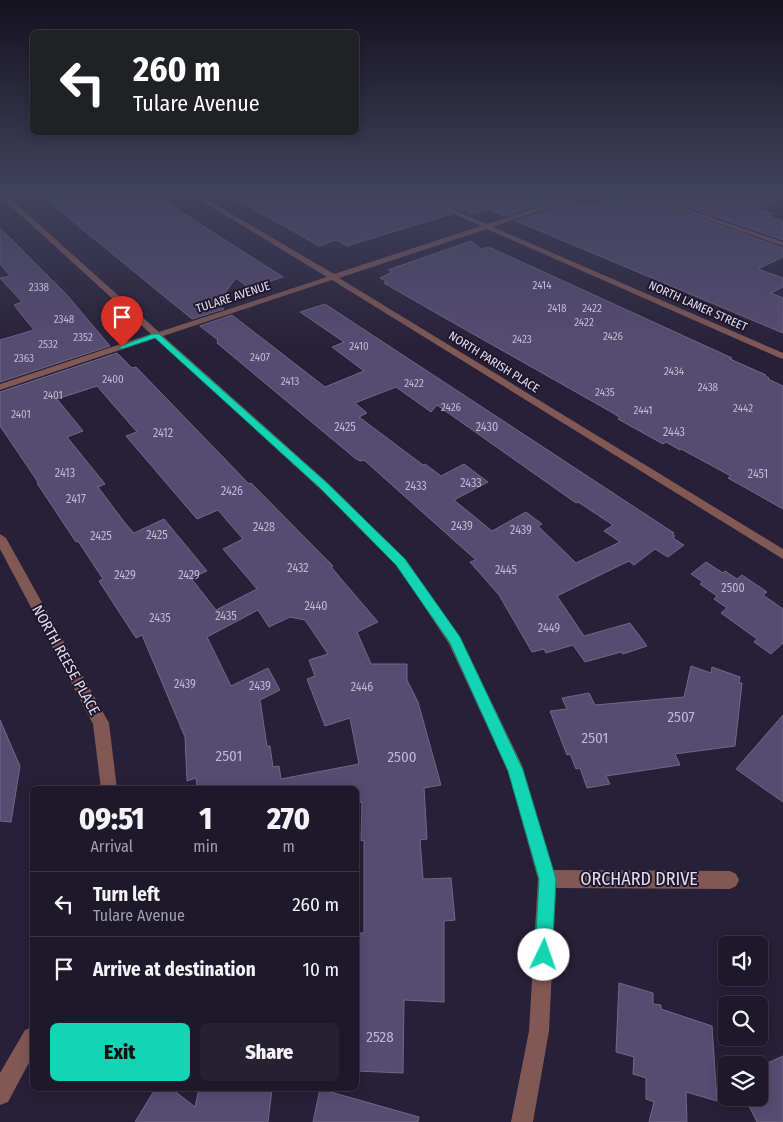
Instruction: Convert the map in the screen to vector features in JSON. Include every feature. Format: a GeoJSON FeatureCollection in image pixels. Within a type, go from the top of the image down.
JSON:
{"type":"FeatureCollection","features":[{"type":"Feature","properties":{"kind":"street"},"geometry":{"type":"LineString","coordinates":[[57,245],[324,486],[400,562],[455,641],[516,770],[548,879],[540,1032],[522,1122]]}},
{"type":"Feature","properties":{"kind":"street","name":"NORTH PARISH PLACE"},"geometry":{"type":"LineString","coordinates":[[280,245],[783,555]]}},
{"type":"Feature","properties":{"kind":"street","name":"TULARE AVENUE"},"geometry":{"type":"LineString","coordinates":[[0,387],[428,245]]}},
{"type":"Feature","properties":{"kind":"street","name":"NORTH LAMER STREET"},"geometry":{"type":"LineString","coordinates":[[530,245],[783,356]]}},
{"type":"Feature","properties":{"kind":"street","name":"NORTH REESE PLACE"},"geometry":{"type":"LineString","coordinates":[[2,544],[101,723],[109,786]]}},
{"type":"Feature","properties":{"kind":"street","name":"ORCHARD DRIVE"},"geometry":{"type":"LineString","coordinates":[[548,879],[730,880]]}},
{"type":"Feature","properties":{"kind":"street"},"geometry":{"type":"LineString","coordinates":[[0,1094],[30,1040]]}},
{"type":"Feature","properties":{"kind":"building"},"geometry":{"type":"Polygon","coordinates":[[[0,245],[17,245],[67,295],[110,346],[0,382],[0,340],[34,330],[14,305],[22,302],[0,278],[10,276],[0,264],[0,245]]]}},
{"type":"Feature","properties":{"kind":"building"},"geometry":{"type":"Polygon","coordinates":[[[102,245],[234,245],[283,277],[249,288],[236,278],[217,304],[224,309],[192,319],[102,245]]]}},
{"type":"Feature","properties":{"kind":"building"},"geometry":{"type":"Polygon","coordinates":[[[459,245],[476,245],[481,249],[489,247],[766,375],[768,379],[783,386],[783,509],[728,478],[731,476],[681,449],[666,442],[663,444],[618,419],[620,418],[613,413],[384,283],[387,282],[380,278],[392,272],[388,270],[459,245]]]}},
{"type":"Feature","properties":{"kind":"building"},"geometry":{"type":"Polygon","coordinates":[[[574,245],[776,245],[783,248],[783,257],[758,269],[783,278],[783,287],[771,293],[783,298],[783,333],[574,245]]]}},
{"type":"Feature","properties":{"kind":"building"},"geometry":{"type":"Polygon","coordinates":[[[325,304],[674,533],[672,534],[675,536],[673,538],[684,545],[668,557],[655,549],[634,565],[629,561],[557,596],[584,636],[630,623],[647,646],[623,654],[621,652],[585,662],[573,645],[546,653],[544,649],[532,652],[499,595],[470,562],[476,560],[364,460],[356,459],[217,343],[218,340],[200,326],[232,315],[325,387],[364,371],[332,347],[344,342],[300,312],[325,304]],[[396,387],[355,403],[367,413],[359,417],[423,465],[425,464],[441,476],[464,464],[488,482],[454,500],[492,531],[526,512],[542,524],[538,526],[576,563],[620,542],[604,531],[613,525],[578,502],[576,503],[437,405],[431,412],[396,387]]]}},
{"type":"Feature","properties":{"kind":"building"},"geometry":{"type":"Polygon","coordinates":[[[117,353],[132,368],[136,367],[249,484],[251,483],[333,566],[331,567],[378,622],[357,632],[371,664],[407,664],[407,680],[418,702],[441,785],[424,788],[427,839],[420,840],[423,879],[451,878],[455,920],[444,921],[444,1002],[404,1000],[403,1073],[359,1071],[359,933],[364,933],[364,840],[361,841],[362,802],[359,802],[359,786],[197,786],[196,778],[187,781],[185,737],[142,635],[136,638],[99,581],[103,579],[78,541],[76,542],[0,426],[0,392],[117,353]],[[97,386],[57,399],[83,431],[67,437],[105,484],[98,487],[134,533],[164,519],[207,571],[191,578],[216,610],[257,589],[223,549],[243,539],[218,510],[197,519],[126,436],[137,432],[97,386]],[[258,610],[207,637],[231,686],[268,668],[280,690],[260,700],[267,746],[270,746],[273,767],[279,766],[281,779],[359,764],[350,718],[325,726],[307,679],[315,676],[309,660],[328,654],[305,620],[290,617],[269,627],[258,610]]]}},
{"type":"Feature","properties":{"kind":"building"},"geometry":{"type":"Polygon","coordinates":[[[706,562],[737,579],[742,575],[767,592],[763,595],[783,609],[783,643],[771,654],[754,642],[757,639],[721,613],[727,608],[714,599],[717,596],[700,584],[703,582],[691,574],[706,562]]]}},
{"type":"Feature","properties":{"kind":"building"},"geometry":{"type":"Polygon","coordinates":[[[691,666],[711,673],[712,667],[740,677],[739,683],[742,683],[735,746],[675,754],[680,765],[606,776],[610,784],[587,788],[580,768],[576,769],[570,754],[567,755],[550,711],[567,709],[562,698],[589,693],[595,705],[684,697],[691,666]]]}},
{"type":"Feature","properties":{"kind":"building"},"geometry":{"type":"Polygon","coordinates":[[[783,715],[783,802],[736,769],[783,715]]]}},
{"type":"Feature","properties":{"kind":"building"},"geometry":{"type":"Polygon","coordinates":[[[0,720],[20,766],[11,822],[0,821],[0,720]]]}},
{"type":"Feature","properties":{"kind":"building"},"geometry":{"type":"Polygon","coordinates":[[[619,983],[653,993],[653,1004],[661,1005],[661,1009],[712,1026],[717,1101],[686,1092],[687,1122],[649,1122],[654,1102],[646,1099],[646,1078],[633,1074],[634,1057],[616,1052],[619,983]]]}},
{"type":"Feature","properties":{"kind":"building"},"geometry":{"type":"Polygon","coordinates":[[[783,1056],[783,1122],[757,1122],[749,1106],[768,1106],[768,1063],[783,1056]]]}},
{"type":"Feature","properties":{"kind":"building"},"geometry":{"type":"Polygon","coordinates":[[[154,1091],[175,1091],[195,1107],[199,1091],[272,1091],[268,1122],[135,1122],[154,1091]]]}},
{"type":"Feature","properties":{"kind":"building"},"geometry":{"type":"Polygon","coordinates":[[[320,1091],[327,1091],[419,1117],[418,1122],[313,1122],[320,1091]]]}},
{"type":"Feature","properties":{"kind":"route"},"geometry":{"type":"LineString","coordinates":[[122,347],[156,336],[324,486],[400,562],[455,641],[516,770],[548,879],[544,955]]}}]}
